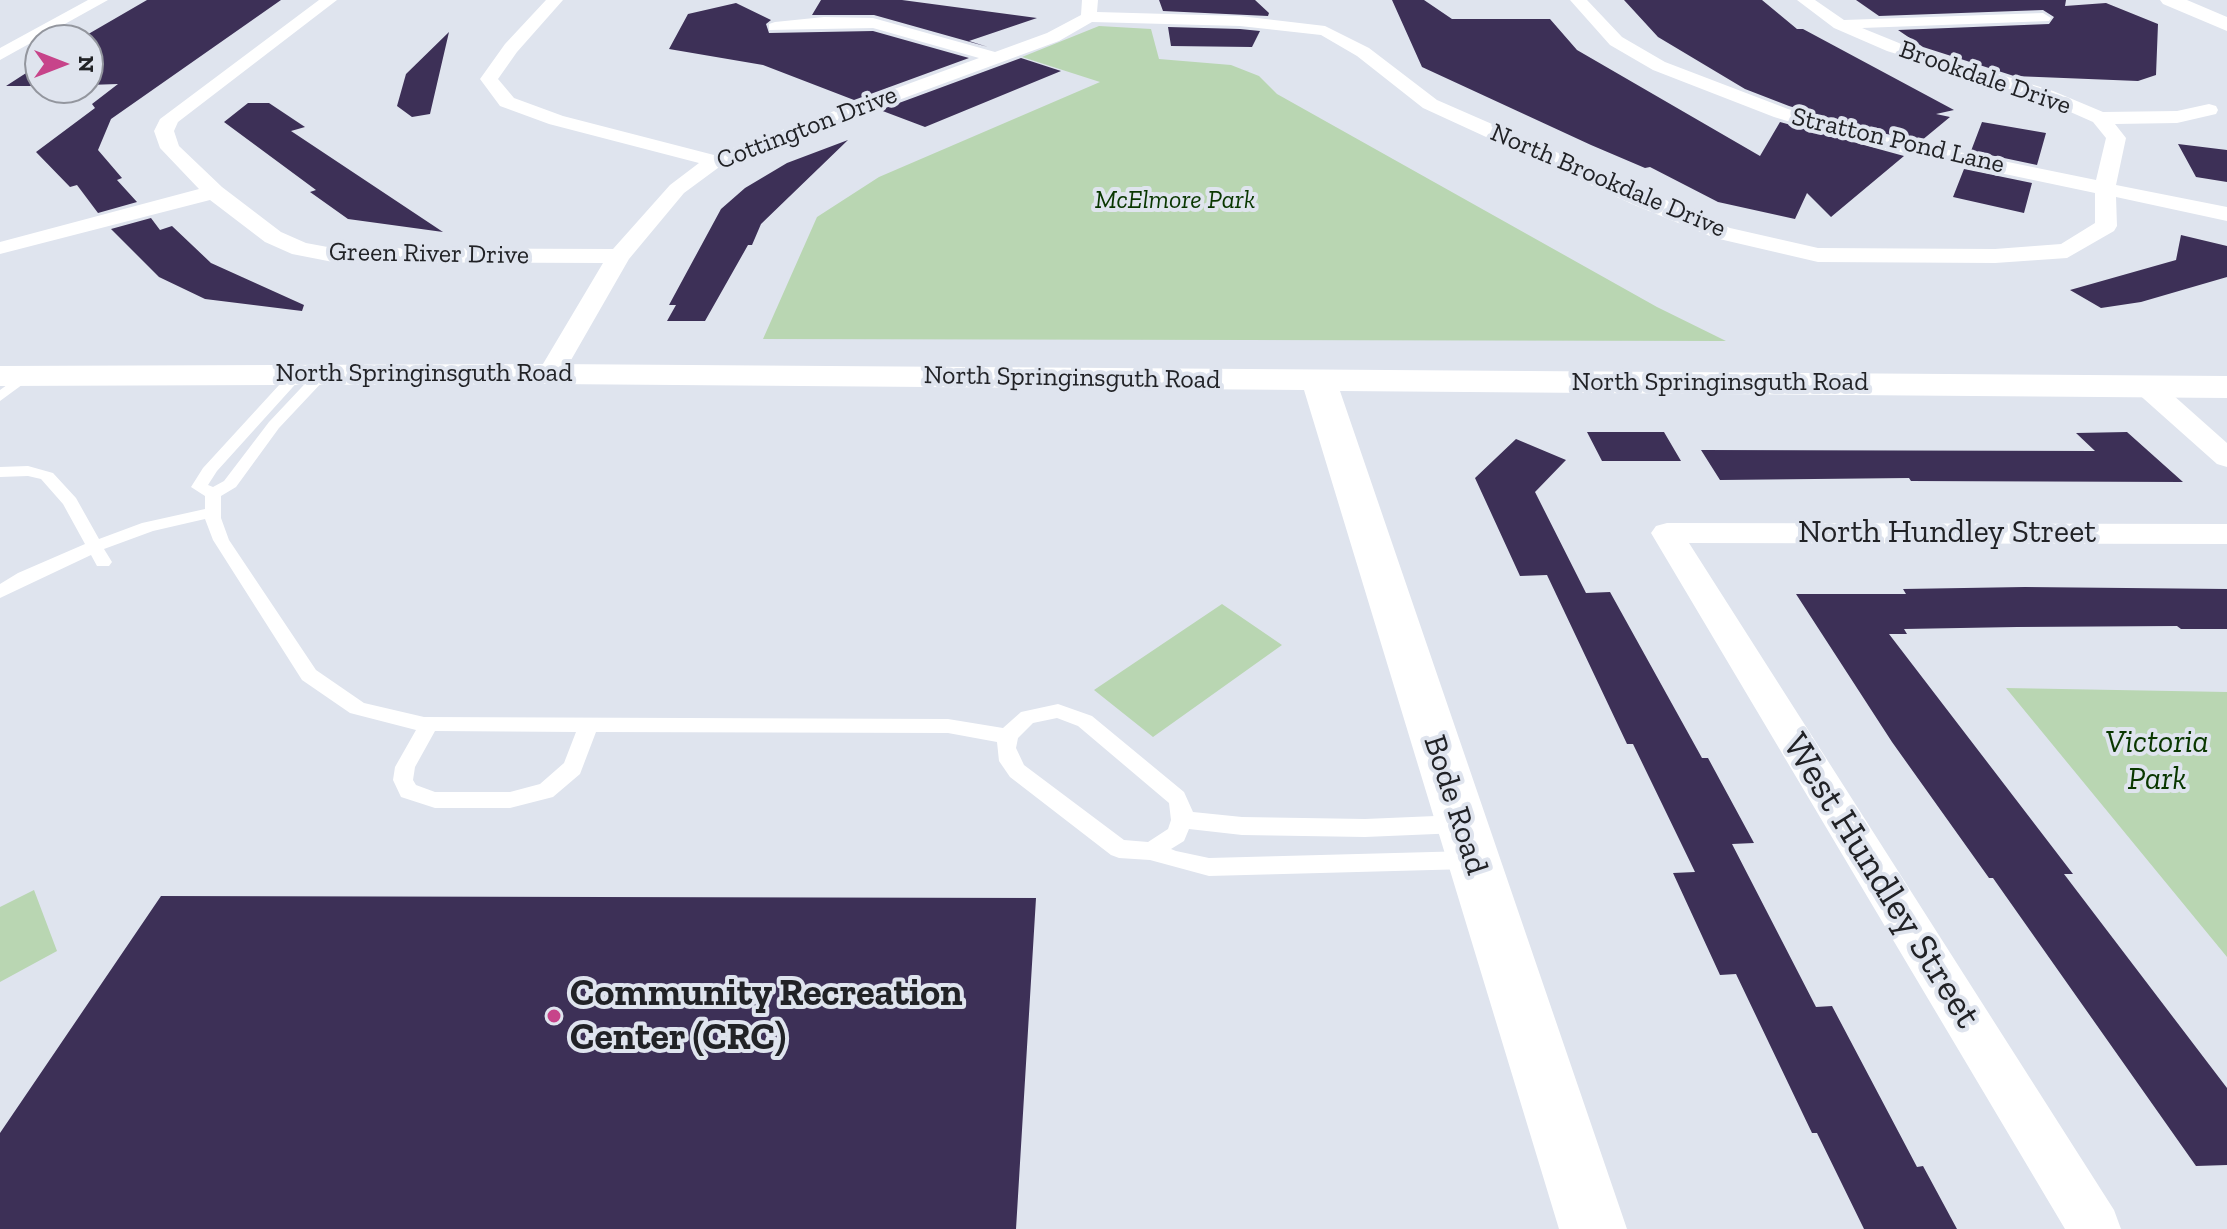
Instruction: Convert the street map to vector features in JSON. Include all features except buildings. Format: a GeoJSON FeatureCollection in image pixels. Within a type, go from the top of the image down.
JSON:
{"type":"FeatureCollection","features":[{"type":"Feature","properties":{"kind":"street"},"geometry":{"type":"LineString","coordinates":[[56,24],[100,0]]}},
{"type":"Feature","properties":{"kind":"street","name":"Green River Drive"},"geometry":{"type":"LineString","coordinates":[[329,0],[170,119],[164,131],[170,148],[214,192],[273,237],[300,249],[333,255],[619,256]]}},
{"type":"Feature","properties":{"kind":"street"},"geometry":{"type":"LineString","coordinates":[[555,0],[511,48],[489,79],[507,102],[556,120],[715,161]]}},
{"type":"Feature","properties":{"kind":"street","name":"Stratton Pond Lane"},"geometry":{"type":"LineString","coordinates":[[1578,0],[1616,41],[1659,66],[1781,113],[1867,139],[2227,214]]}},
{"type":"Feature","properties":{"kind":"street","name":"Brookdale Drive"},"geometry":{"type":"LineString","coordinates":[[1805,0],[1840,25],[1893,47],[2047,95],[2100,118],[2116,138],[2105,187]]}},
{"type":"Feature","properties":{"kind":"street"},"geometry":{"type":"LineString","coordinates":[[2170,0],[2226,25]]}},
{"type":"Feature","properties":{"kind":"street","name":"Cottington Drive"},"geometry":{"type":"LineString","coordinates":[[550,374],[619,256],[677,189],[715,161],[1053,37],[1090,9]]}},
{"type":"Feature","properties":{"kind":"street","name":"North Brookdale Drive"},"geometry":{"type":"LineString","coordinates":[[1090,9],[1325,31],[1363,52],[1430,104],[1723,233],[1818,255],[1995,256],[2067,251],[2106,226],[2105,187]]}},
{"type":"Feature","properties":{"kind":"street"},"geometry":{"type":"LineString","coordinates":[[1840,25],[2043,18]]}},
{"type":"Feature","properties":{"kind":"street"},"geometry":{"type":"LineString","coordinates":[[775,27],[824,22],[873,23],[993,57]]}},
{"type":"Feature","properties":{"kind":"street"},"geometry":{"type":"LineString","coordinates":[[0,39],[24,39]]}},
{"type":"Feature","properties":{"kind":"street"},"geometry":{"type":"LineString","coordinates":[[0,55],[24,42]]}},
{"type":"Feature","properties":{"kind":"street"},"geometry":{"type":"LineString","coordinates":[[2100,118],[2177,117],[2209,110]]}},
{"type":"Feature","properties":{"kind":"street"},"geometry":{"type":"LineString","coordinates":[[4,248],[214,192]]}},
{"type":"Feature","properties":{"kind":"street","name":"North Springinsguth Road"},"geometry":{"type":"LineString","coordinates":[[8,383],[308,375],[550,374],[2145,385]]}},
{"type":"Feature","properties":{"kind":"street","name":"Bode Road"},"geometry":{"type":"LineString","coordinates":[[1319,381],[1593,1229]]}},
{"type":"Feature","properties":{"kind":"street"},"geometry":{"type":"LineString","coordinates":[[2145,385],[2227,387]]}},
{"type":"Feature","properties":{"kind":"street"},"geometry":{"type":"LineString","coordinates":[[2145,385],[2227,458]]}},
{"type":"Feature","properties":{"kind":"street","name":"North Hundley Street"},"geometry":{"type":"LineString","coordinates":[[1667,533],[2227,534]]}},
{"type":"Feature","properties":{"kind":"street","name":"West Hundley Street"},"geometry":{"type":"LineString","coordinates":[[1667,533],[2095,1229]]}},
{"type":"Feature","properties":{"kind":"lane"},"geometry":{"type":"LineString","coordinates":[[308,375],[211,468],[199,487],[212,503],[221,540],[309,675],[357,708],[393,719],[429,724],[935,725],[1008,736]]}},
{"type":"Feature","properties":{"kind":"lane"},"geometry":{"type":"LineString","coordinates":[[0,592],[24,577],[100,554],[148,527],[212,503],[230,484],[308,375]]}},
{"type":"Feature","properties":{"kind":"lane"},"geometry":{"type":"LineString","coordinates":[[0,472],[28,471],[47,476],[70,502],[100,554]]}},
{"type":"Feature","properties":{"kind":"lane"},"geometry":{"type":"LineString","coordinates":[[1151,851],[1176,835],[1182,820],[1177,798],[1085,721],[1073,715],[1058,711],[1028,717],[1016,725],[1008,736],[1006,748],[1009,761],[1105,842],[1119,849],[1151,851],[1209,867],[1467,842]]}},
{"type":"Feature","properties":{"kind":"lane"},"geometry":{"type":"LineString","coordinates":[[429,724],[405,767],[403,780],[408,791],[435,800],[510,800],[546,791],[573,768],[589,725]]}},
{"type":"Feature","properties":{"kind":"lane"},"geometry":{"type":"LineString","coordinates":[[1182,820],[1242,826],[1365,828],[1467,842]]}},
{"type":"Feature","properties":{"kind":"green space","name":"McElmore Park"},"geometry":{"type":"Polygon","coordinates":[[[1099,26],[1151,29],[1159,59],[1231,65],[1259,76],[1277,94],[1657,307],[1726,341],[763,339],[817,217],[879,177],[1100,82],[1022,57],[1099,26]]]}},
{"type":"Feature","properties":{"kind":"green space"},"geometry":{"type":"Polygon","coordinates":[[[1222,604],[1282,645],[1153,737],[1094,690],[1222,604]]]}},
{"type":"Feature","properties":{"kind":"green space","name":"Victoria Park"},"geometry":{"type":"Polygon","coordinates":[[[2006,688],[2227,692],[2227,957],[2006,688]]]}},
{"type":"Feature","properties":{"kind":"green space"},"geometry":{"type":"Polygon","coordinates":[[[34,890],[57,951],[0,982],[0,907],[34,890]]]}},
{"type":"Feature","properties":{"kind":"place","name":"Community Recreation Center (CRC)"},"geometry":{"type":"Point","coordinates":[554,1016]}}]}
